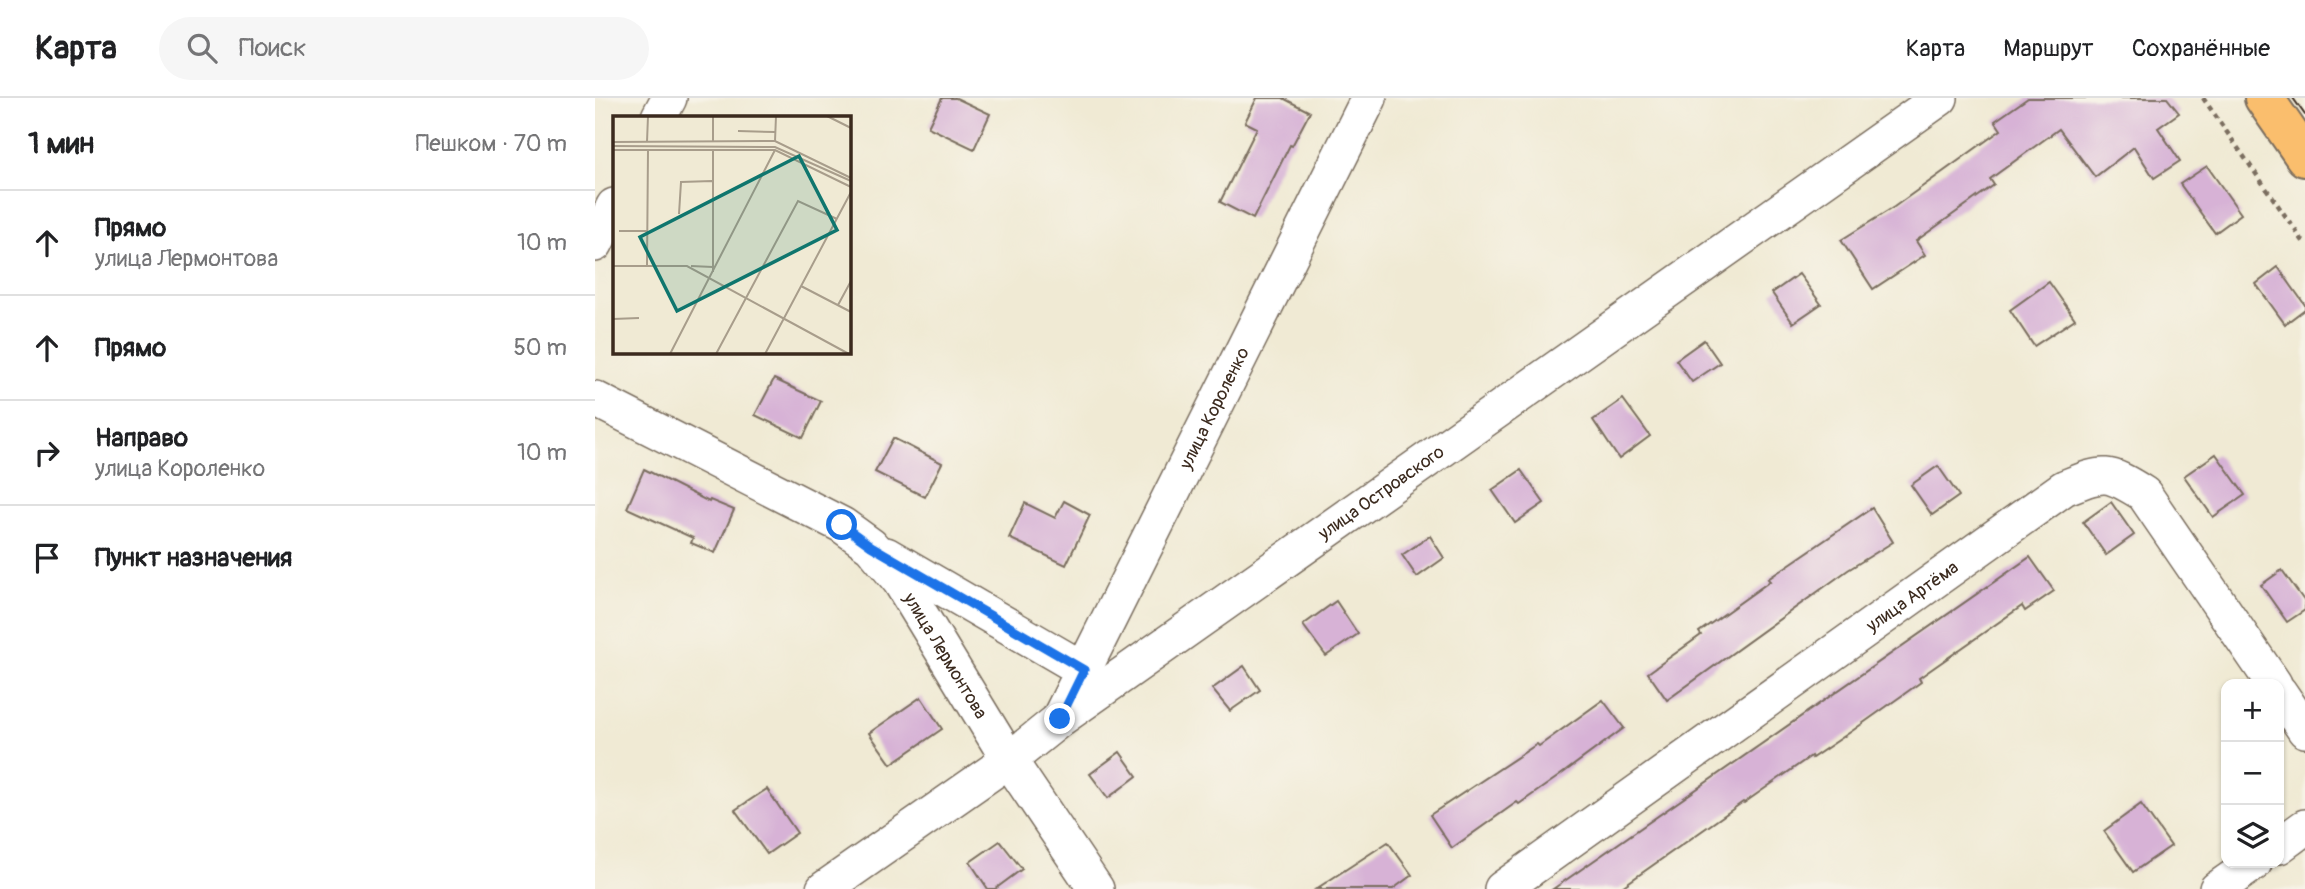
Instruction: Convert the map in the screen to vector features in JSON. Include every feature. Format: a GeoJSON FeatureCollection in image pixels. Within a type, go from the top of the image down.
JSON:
{"type":"FeatureCollection","features":[{"type":"Feature","properties":{"kind":"main road"},"geometry":{"type":"LineString","coordinates":[[2264,98],[2305,156]]}},
{"type":"Feature","properties":{"kind":"street"},"geometry":{"type":"LineString","coordinates":[[660,116],[669,98]]}},
{"type":"Feature","properties":{"kind":"street","name":"улица Короленко"},"geometry":{"type":"LineString","coordinates":[[1060,719],[1369,98]]}},
{"type":"Feature","properties":{"kind":"street","name":"улица Островского"},"geometry":{"type":"LineString","coordinates":[[824,889],[1009,760],[1060,719],[1940,98]]}},
{"type":"Feature","properties":{"kind":"street"},"geometry":{"type":"LineString","coordinates":[[595,244],[613,208]]}},
{"type":"Feature","properties":{"kind":"street","name":"улица Лермонтова"},"geometry":{"type":"LineString","coordinates":[[595,400],[842,525],[871,546],[900,581],[1009,760],[1095,889]]}},
{"type":"Feature","properties":{"kind":"street","name":"улица Артёма"},"geometry":{"type":"LineString","coordinates":[[1502,889],[2064,488],[2097,475],[2119,478],[2144,494],[2271,679]]}},
{"type":"Feature","properties":{"kind":"street"},"geometry":{"type":"LineString","coordinates":[[871,546],[1084,670]]}},
{"type":"Feature","properties":{"kind":"street"},"geometry":{"type":"LineString","coordinates":[[2284,698],[2305,730]]}},
{"type":"Feature","properties":{"kind":"street"},"geometry":{"type":"LineString","coordinates":[[2284,842],[2305,827]]}},
{"type":"Feature","properties":{"kind":"street"},"geometry":{"type":"LineString","coordinates":[[2217,889],[2247,868]]}},
{"type":"Feature","properties":{"kind":"path"},"geometry":{"type":"LineString","coordinates":[[2203,98],[2305,244]]}},
{"type":"Feature","properties":{"kind":"building"},"geometry":{"type":"Polygon","coordinates":[[[942,98],[956,98],[990,114],[974,149],[928,127],[942,98]]]}},
{"type":"Feature","properties":{"kind":"building"},"geometry":{"type":"Polygon","coordinates":[[[1257,98],[1283,98],[1310,112],[1292,146],[1290,145],[1253,219],[1220,202],[1257,128],[1245,122],[1257,98]]]}},
{"type":"Feature","properties":{"kind":"building"},"geometry":{"type":"Polygon","coordinates":[[[2028,98],[2167,98],[2179,113],[2158,128],[2180,161],[2154,178],[2134,147],[2095,177],[2059,129],[1990,179],[1994,185],[1916,241],[1925,255],[1873,289],[1841,240],[1894,207],[2001,130],[1995,121],[2028,98]]]}},
{"type":"Feature","properties":{"kind":"building"},"geometry":{"type":"Polygon","coordinates":[[[2207,166],[2241,214],[2215,233],[2180,184],[2207,166]]]}},
{"type":"Feature","properties":{"kind":"building"},"geometry":{"type":"Polygon","coordinates":[[[2278,267],[2305,305],[2305,309],[2285,324],[2256,284],[2278,267]]]}},
{"type":"Feature","properties":{"kind":"building"},"geometry":{"type":"Polygon","coordinates":[[[1799,274],[1821,304],[1793,323],[1772,293],[1799,274]]]}},
{"type":"Feature","properties":{"kind":"building"},"geometry":{"type":"Polygon","coordinates":[[[2049,282],[2075,319],[2034,346],[2010,310],[2049,282]]]}},
{"type":"Feature","properties":{"kind":"building"},"geometry":{"type":"Polygon","coordinates":[[[1704,340],[1720,363],[1692,382],[1676,360],[1704,340]]]}},
{"type":"Feature","properties":{"kind":"building"},"geometry":{"type":"Polygon","coordinates":[[[774,379],[821,401],[803,438],[755,415],[774,379]]]}},
{"type":"Feature","properties":{"kind":"building"},"geometry":{"type":"Polygon","coordinates":[[[1623,399],[1650,436],[1619,459],[1593,420],[1623,399]]]}},
{"type":"Feature","properties":{"kind":"building"},"geometry":{"type":"Polygon","coordinates":[[[893,438],[942,463],[925,497],[875,472],[893,438]]]}},
{"type":"Feature","properties":{"kind":"building"},"geometry":{"type":"Polygon","coordinates":[[[2216,454],[2245,495],[2213,517],[2184,476],[2216,454]]]}},
{"type":"Feature","properties":{"kind":"building"},"geometry":{"type":"Polygon","coordinates":[[[1938,466],[1959,496],[1932,515],[1911,485],[1938,466]]]}},
{"type":"Feature","properties":{"kind":"building"},"geometry":{"type":"Polygon","coordinates":[[[644,469],[709,502],[710,500],[734,510],[715,553],[691,543],[693,538],[627,508],[644,469]]]}},
{"type":"Feature","properties":{"kind":"building"},"geometry":{"type":"Polygon","coordinates":[[[1521,470],[1544,503],[1515,523],[1492,490],[1521,470]]]}},
{"type":"Feature","properties":{"kind":"building"},"geometry":{"type":"Polygon","coordinates":[[[1064,501],[1090,515],[1066,565],[1009,538],[1025,503],[1055,518],[1064,501]]]}},
{"type":"Feature","properties":{"kind":"building"},"geometry":{"type":"Polygon","coordinates":[[[2111,502],[2134,535],[2106,555],[2083,522],[2111,502]]]}},
{"type":"Feature","properties":{"kind":"building"},"geometry":{"type":"Polygon","coordinates":[[[1872,508],[1893,542],[1848,570],[1667,700],[1648,673],[1770,581],[1768,579],[1872,508]]]}},
{"type":"Feature","properties":{"kind":"building"},"geometry":{"type":"Polygon","coordinates":[[[1430,536],[1444,558],[1417,577],[1402,555],[1430,536]]]}},
{"type":"Feature","properties":{"kind":"building"},"geometry":{"type":"Polygon","coordinates":[[[2030,557],[2054,591],[2025,611],[2022,606],[1919,678],[1921,682],[1852,731],[1743,802],[1619,889],[1553,889],[2030,557]]]}},
{"type":"Feature","properties":{"kind":"building"},"geometry":{"type":"Polygon","coordinates":[[[2282,570],[2305,602],[2305,610],[2287,622],[2261,585],[2282,570]]]}},
{"type":"Feature","properties":{"kind":"building"},"geometry":{"type":"Polygon","coordinates":[[[1336,601],[1358,634],[1326,656],[1303,625],[1336,601]]]}},
{"type":"Feature","properties":{"kind":"building"},"geometry":{"type":"Polygon","coordinates":[[[1244,666],[1260,690],[1230,711],[1212,689],[1244,666]]]}},
{"type":"Feature","properties":{"kind":"building"},"geometry":{"type":"Polygon","coordinates":[[[921,697],[942,729],[891,764],[869,733],[921,697]]]}},
{"type":"Feature","properties":{"kind":"building"},"geometry":{"type":"Polygon","coordinates":[[[1603,700],[1624,728],[1519,804],[1517,802],[1452,848],[1430,815],[1537,744],[1539,746],[1603,700]]]}},
{"type":"Feature","properties":{"kind":"building"},"geometry":{"type":"Polygon","coordinates":[[[1120,752],[1137,776],[1108,798],[1090,774],[1120,752]]]}},
{"type":"Feature","properties":{"kind":"building"},"geometry":{"type":"Polygon","coordinates":[[[767,789],[797,833],[767,854],[735,810],[767,789]]]}},
{"type":"Feature","properties":{"kind":"building"},"geometry":{"type":"Polygon","coordinates":[[[2141,804],[2171,846],[2133,872],[2104,831],[2141,804]]]}},
{"type":"Feature","properties":{"kind":"building"},"geometry":{"type":"Polygon","coordinates":[[[1000,841],[1022,869],[995,889],[988,889],[970,862],[1000,841]]]}},
{"type":"Feature","properties":{"kind":"building"},"geometry":{"type":"Polygon","coordinates":[[[1388,842],[1412,875],[1393,889],[1316,889],[1388,842]]]}},
{"type":"Feature","properties":{"kind":"tram line"},"geometry":{"type":"LineString","coordinates":[[2293,98],[2305,115]]}},
{"type":"Feature","properties":{"kind":"route"},"geometry":{"type":"LineString","coordinates":[[842,525],[871,546],[1084,670],[1060,719]]}}]}
